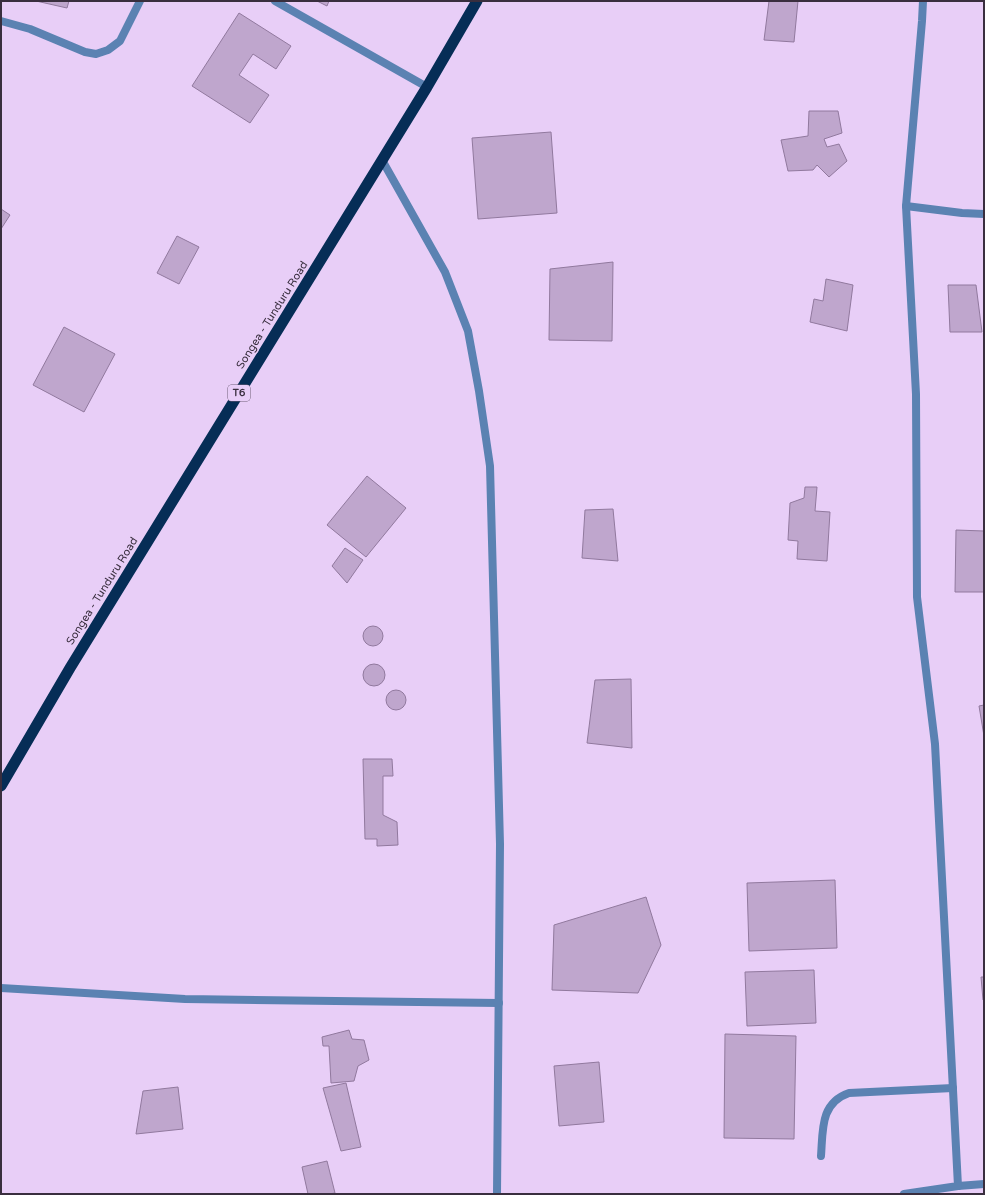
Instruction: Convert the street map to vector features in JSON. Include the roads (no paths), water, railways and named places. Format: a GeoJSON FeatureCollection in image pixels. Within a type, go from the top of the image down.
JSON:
{"type":"FeatureCollection","features":[{"type":"Feature","properties":{"kind":"highway","name":"Songea - Tunduru Road"},"geometry":{"type":"LineString","coordinates":[[1,786],[74,661],[427,87],[477,1]]}},
{"type":"Feature","properties":{"kind":"street"},"geometry":{"type":"LineString","coordinates":[[1,21],[30,29],[85,52],[96,54],[108,50],[120,41],[140,1]]}},
{"type":"Feature","properties":{"kind":"street"},"geometry":{"type":"LineString","coordinates":[[275,1],[427,87]]}},
{"type":"Feature","properties":{"kind":"street"},"geometry":{"type":"LineString","coordinates":[[923,1],[906,206],[916,394],[916,597],[935,744],[958,1186]]}},
{"type":"Feature","properties":{"kind":"street"},"geometry":{"type":"LineString","coordinates":[[382,160],[445,272],[468,331],[479,391],[490,466],[500,844],[497,1194]]}},
{"type":"Feature","properties":{"kind":"street"},"geometry":{"type":"LineString","coordinates":[[906,206],[962,213],[984,214]]}},
{"type":"Feature","properties":{"kind":"street"},"geometry":{"type":"LineString","coordinates":[[1,988],[185,999],[499,1003]]}},
{"type":"Feature","properties":{"kind":"street"},"geometry":{"type":"LineString","coordinates":[[820,1156],[825,1116],[833,1103],[841,1095],[849,1093],[953,1088]]}},
{"type":"Feature","properties":{"kind":"street"},"geometry":{"type":"LineString","coordinates":[[904,1194],[958,1186],[984,1184]]}}]}
